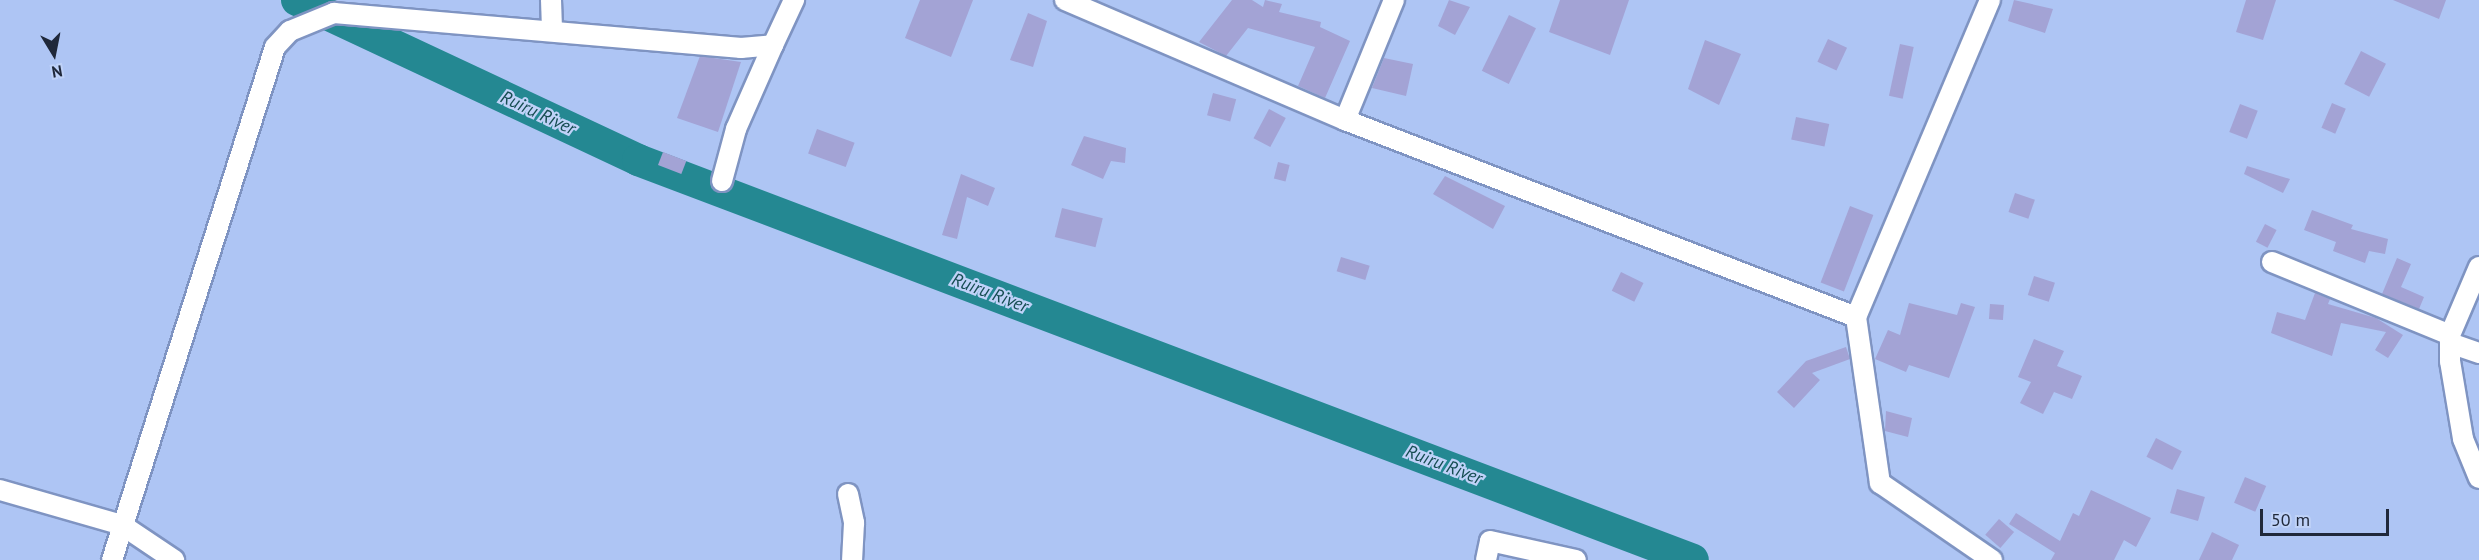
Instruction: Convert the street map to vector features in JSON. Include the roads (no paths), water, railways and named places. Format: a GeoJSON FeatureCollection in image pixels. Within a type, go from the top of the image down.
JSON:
{"type":"FeatureCollection","features":[{"type":"Feature","properties":{"kind":"street"},"geometry":{"type":"LineString","coordinates":[[551,0],[552,31]]}},
{"type":"Feature","properties":{"kind":"street"},"geometry":{"type":"LineString","coordinates":[[722,182],[736,129],[794,0]]}},
{"type":"Feature","properties":{"kind":"street"},"geometry":{"type":"LineString","coordinates":[[1065,0],[1345,120],[1856,317]]}},
{"type":"Feature","properties":{"kind":"street"},"geometry":{"type":"LineString","coordinates":[[1345,120],[1394,0]]}},
{"type":"Feature","properties":{"kind":"street"},"geometry":{"type":"LineString","coordinates":[[1990,0],[1856,317],[1880,483],[1992,560]]}},
{"type":"Feature","properties":{"kind":"street"},"geometry":{"type":"LineString","coordinates":[[112,560],[275,47],[290,31],[334,13],[741,48],[773,45]]}},
{"type":"Feature","properties":{"kind":"street"},"geometry":{"type":"LineString","coordinates":[[2272,262],[2479,353]]}},
{"type":"Feature","properties":{"kind":"street"},"geometry":{"type":"LineString","coordinates":[[2479,267],[2450,339],[2463,438],[2479,478]]}},
{"type":"Feature","properties":{"kind":"street"},"geometry":{"type":"LineString","coordinates":[[0,490],[122,525],[174,560]]}},
{"type":"Feature","properties":{"kind":"street"},"geometry":{"type":"LineString","coordinates":[[848,494],[854,523],[852,560]]}},
{"type":"Feature","properties":{"kind":"street"},"geometry":{"type":"LineString","coordinates":[[1486,560],[1490,541],[1576,560]]}},
{"type":"Feature","properties":{"kind":"waterway","name":"Ruiru River"},"geometry":{"type":"LineString","coordinates":[[297,0],[638,160],[1693,560]]}}]}
